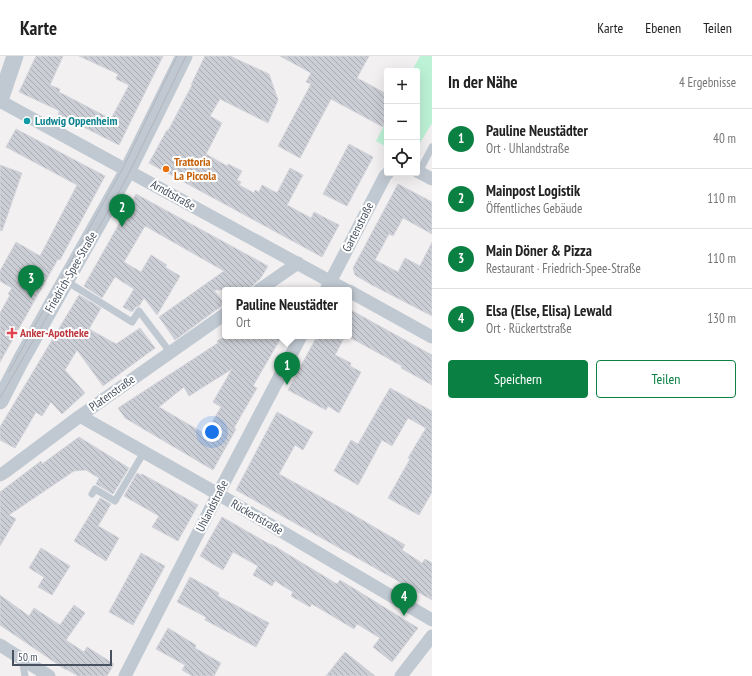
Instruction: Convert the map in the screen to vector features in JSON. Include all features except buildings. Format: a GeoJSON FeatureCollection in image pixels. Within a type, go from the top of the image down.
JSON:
{"type":"FeatureCollection","features":[{"type":"Feature","properties":{"kind":"street"},"geometry":{"type":"LineString","coordinates":[[0,101],[15,56]]}},
{"type":"Feature","properties":{"kind":"street","name":"Friedrich-Spee-Straße"},"geometry":{"type":"LineString","coordinates":[[0,401],[21,360],[128,170],[184,56]]}},
{"type":"Feature","properties":{"kind":"street","name":"Arndtstraße"},"geometry":{"type":"LineString","coordinates":[[0,101],[298,263],[328,286]]}},
{"type":"Feature","properties":{"kind":"street"},"geometry":{"type":"LineString","coordinates":[[420,173],[432,179]]}},
{"type":"Feature","properties":{"kind":"street","name":"Gartenstraße"},"geometry":{"type":"LineString","coordinates":[[328,286],[385,176]]}},
{"type":"Feature","properties":{"kind":"street"},"geometry":{"type":"LineString","coordinates":[[263,287],[298,263]]}},
{"type":"Feature","properties":{"kind":"street","name":"Arndtstraße"},"geometry":{"type":"LineString","coordinates":[[352,293],[432,337]]}},
{"type":"Feature","properties":{"kind":"street","name":"Platenstraße"},"geometry":{"type":"LineString","coordinates":[[0,475],[80,416],[222,316]]}},
{"type":"Feature","properties":{"kind":"street","name":"Uhlandstraße"},"geometry":{"type":"LineString","coordinates":[[125,676],[299,339]]}},
{"type":"Feature","properties":{"kind":"street","name":"Rückertstraße"},"geometry":{"type":"LineString","coordinates":[[80,416],[218,494],[432,620]]}},
{"type":"Feature","properties":{"kind":"street"},"geometry":{"type":"LineString","coordinates":[[402,676],[432,636]]}},
{"type":"Feature","properties":{"kind":"street"},"geometry":{"type":"LineString","coordinates":[[0,645],[50,676]]}},
{"type":"Feature","properties":{"kind":"lane"},"geometry":{"type":"LineString","coordinates":[[420,168],[432,147]]}},
{"type":"Feature","properties":{"kind":"lane"},"geometry":{"type":"LineString","coordinates":[[66,281],[132,322],[139,311],[170,352]]}},
{"type":"Feature","properties":{"kind":"lane"},"geometry":{"type":"LineString","coordinates":[[92,494],[95,489],[115,501],[144,452]]}},
{"type":"Feature","properties":{"kind":"lane"},"geometry":{"type":"LineString","coordinates":[[22,659],[25,676]]}},
{"type":"Feature","properties":{"kind":"green space"},"geometry":{"type":"Polygon","coordinates":[[[420,56],[432,56],[432,123],[420,143],[420,68],[414,68],[420,56]]]}},
{"type":"Feature","properties":{"kind":"green space"},"geometry":{"type":"Polygon","coordinates":[[[384,126],[384,145],[376,141],[384,126]]]}},
{"type":"Feature","properties":{"kind":"tram line"},"geometry":{"type":"LineString","coordinates":[[9,372],[123,168],[177,56]]}},
{"type":"Feature","properties":{"kind":"tram line"},"geometry":{"type":"LineString","coordinates":[[0,398],[114,201],[186,56]]}},
{"type":"Feature","properties":{"kind":"place","name":"Ludwig Oppenheim"},"geometry":{"type":"Point","coordinates":[27,121]}},
{"type":"Feature","properties":{"kind":"place","name":"Trattoria La Piccola"},"geometry":{"type":"Point","coordinates":[166,169]}},
{"type":"Feature","properties":{"kind":"place","name":"Mainpost Logistik"},"geometry":{"type":"Point","coordinates":[122,227]}},
{"type":"Feature","properties":{"kind":"place","name":"Main Döner & Pizza"},"geometry":{"type":"Point","coordinates":[31,298]}},
{"type":"Feature","properties":{"kind":"place","name":"Anker-Apotheke"},"geometry":{"type":"Point","coordinates":[12,333]}},
{"type":"Feature","properties":{"kind":"place","name":"Pauline Neustädter"},"geometry":{"type":"Point","coordinates":[287,385]}},
{"type":"Feature","properties":{"kind":"place","name":"Elsa (Else, Elisa) Lewald"},"geometry":{"type":"Point","coordinates":[404,616]}}]}
